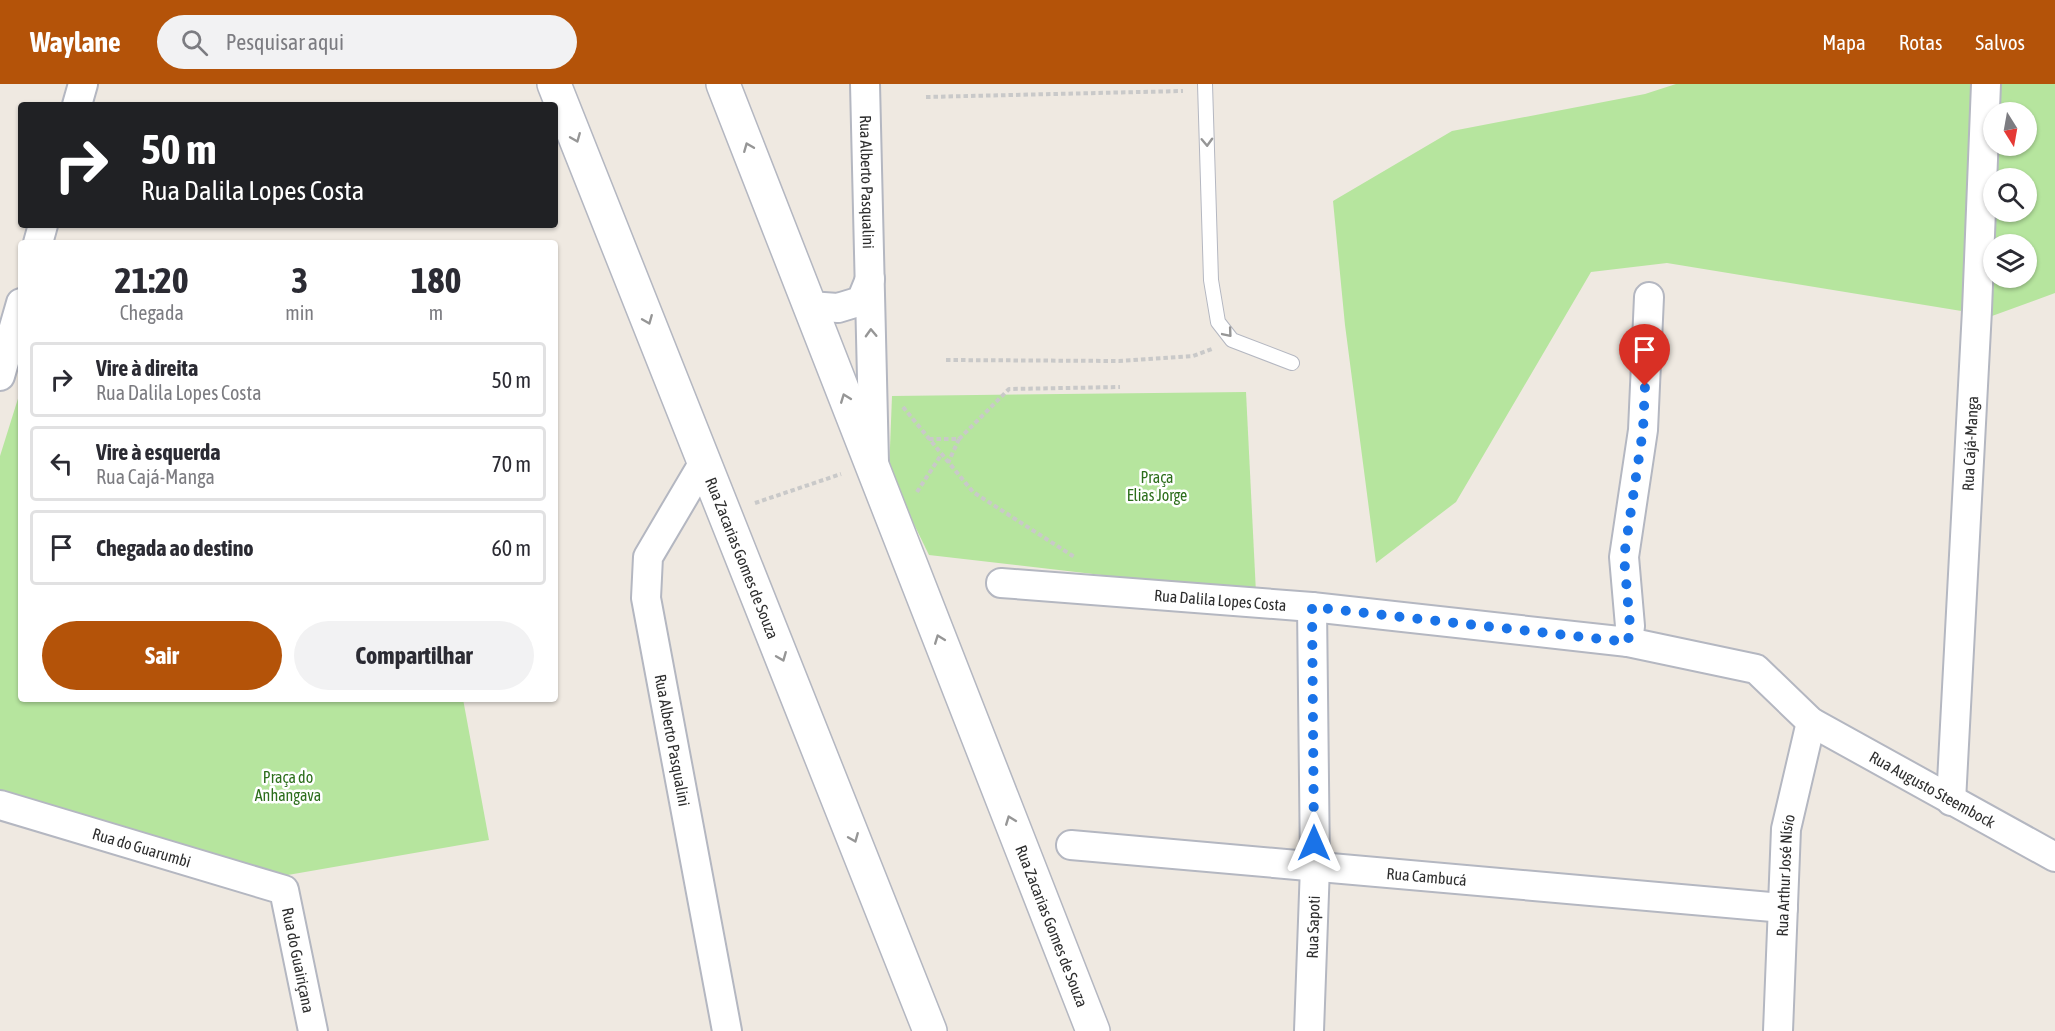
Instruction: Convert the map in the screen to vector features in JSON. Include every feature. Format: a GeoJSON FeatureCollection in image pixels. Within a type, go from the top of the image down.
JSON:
{"type":"FeatureCollection","features":[{"type":"Feature","properties":{"kind":"main road","name":"Rua Zacarias Gomes de Souza"},"geometry":{"type":"LineString","coordinates":[[554,84],[930,1031]]}},
{"type":"Feature","properties":{"kind":"main road","name":"Rua Zacarias Gomes de Souza"},"geometry":{"type":"LineString","coordinates":[[723,84],[1093,1031]]}},
{"type":"Feature","properties":{"kind":"street"},"geometry":{"type":"LineString","coordinates":[[78,102],[84,84]]}},
{"type":"Feature","properties":{"kind":"street","name":"Rua Alberto Pasqualini"},"geometry":{"type":"LineString","coordinates":[[865,84],[873,470]]}},
{"type":"Feature","properties":{"kind":"street","name":"Rua Cajá-Manga"},"geometry":{"type":"LineString","coordinates":[[1951,801],[1986,84]]}},
{"type":"Feature","properties":{"kind":"street"},"geometry":{"type":"LineString","coordinates":[[809,306],[838,308],[861,301],[870,279]]}},
{"type":"Feature","properties":{"kind":"street"},"geometry":{"type":"LineString","coordinates":[[1628,642],[1630,626],[1624,557],[1643,430],[1648,297]]}},
{"type":"Feature","properties":{"kind":"street"},"geometry":{"type":"LineString","coordinates":[[0,376],[18,313]]}},
{"type":"Feature","properties":{"kind":"street","name":"Rua Alberto Pasqualini"},"geometry":{"type":"LineString","coordinates":[[704,462],[648,557],[646,598],[727,1031]]}},
{"type":"Feature","properties":{"kind":"street","name":"Rua Dalila Lopes Costa"},"geometry":{"type":"LineString","coordinates":[[1001,583],[1312,607],[1628,642],[1756,669],[1811,722]]}},
{"type":"Feature","properties":{"kind":"street","name":"Rua Sapoti"},"geometry":{"type":"LineString","coordinates":[[1309,1031],[1315,866],[1312,607]]}},
{"type":"Feature","properties":{"kind":"street","name":"Rua Augusto Steembock"},"geometry":{"type":"LineString","coordinates":[[1811,722],[2055,857]]}},
{"type":"Feature","properties":{"kind":"street","name":"Rua Arthur José Nísio"},"geometry":{"type":"LineString","coordinates":[[1778,1031],[1786,829],[1811,722]]}},
{"type":"Feature","properties":{"kind":"street","name":"Rua do Guarumbi"},"geometry":{"type":"LineString","coordinates":[[0,806],[284,890]]}},
{"type":"Feature","properties":{"kind":"street","name":"Rua Cambucá"},"geometry":{"type":"LineString","coordinates":[[1071,845],[1783,908]]}},
{"type":"Feature","properties":{"kind":"street","name":"Rua do Guairiçana"},"geometry":{"type":"LineString","coordinates":[[284,890],[313,1031]]}},
{"type":"Feature","properties":{"kind":"lane"},"geometry":{"type":"LineString","coordinates":[[1205,87],[1211,280],[1218,322],[1232,340],[1292,363]]}},
{"type":"Feature","properties":{"kind":"path"},"geometry":{"type":"LineString","coordinates":[[926,97],[1205,87]]}},
{"type":"Feature","properties":{"kind":"path"},"geometry":{"type":"LineString","coordinates":[[946,360],[1119,361],[1193,356],[1232,340]]}},
{"type":"Feature","properties":{"kind":"path"},"geometry":{"type":"LineString","coordinates":[[872,368],[973,492],[1077,558]]}},
{"type":"Feature","properties":{"kind":"path"},"geometry":{"type":"LineString","coordinates":[[948,463],[959,439],[1009,388],[1119,387]]}},
{"type":"Feature","properties":{"kind":"path"},"geometry":{"type":"LineString","coordinates":[[928,439],[959,439]]}},
{"type":"Feature","properties":{"kind":"path"},"geometry":{"type":"LineString","coordinates":[[725,514],[873,470]]}},
{"type":"Feature","properties":{"kind":"green space"},"geometry":{"type":"Polygon","coordinates":[[[1676,84],[2055,84],[2055,293],[1992,316],[1667,263],[1591,272],[1456,502],[1376,563],[1345,325],[1333,201],[1452,131],[1645,94],[1676,84]]]}},
{"type":"Feature","properties":{"kind":"green space","name":"Praça Elias Jorge"},"geometry":{"type":"Polygon","coordinates":[[[1246,392],[1256,593],[929,555],[889,473],[892,396],[1246,392]]]}},
{"type":"Feature","properties":{"kind":"green space","name":"Praça do Anhangava"},"geometry":{"type":"Polygon","coordinates":[[[18,399],[18,702],[464,702],[489,840],[282,876],[0,793],[0,456],[18,399]]]}},
{"type":"Feature","properties":{"kind":"route"},"geometry":{"type":"LineString","coordinates":[[1314,843],[1312,607],[1628,642],[1630,626],[1624,557],[1643,430],[1645,386]]}}]}
